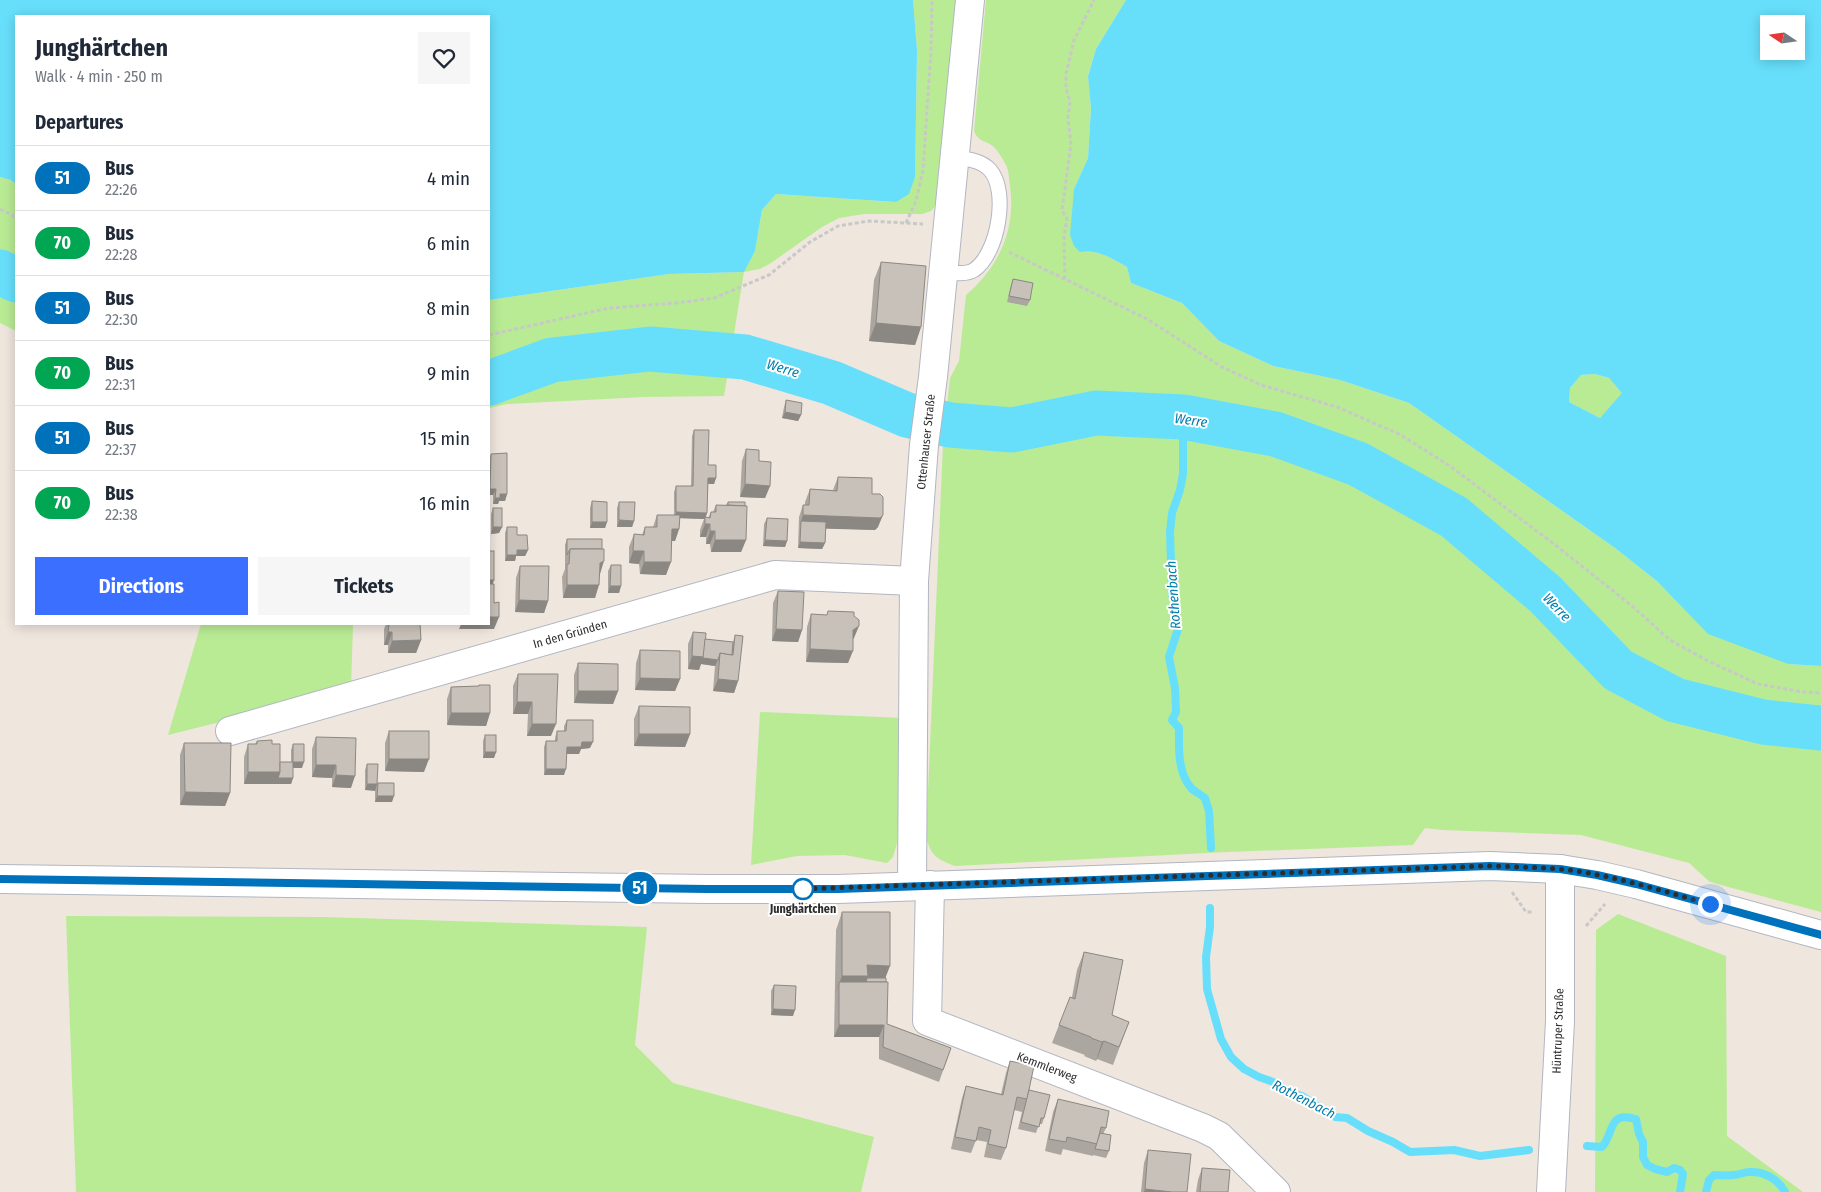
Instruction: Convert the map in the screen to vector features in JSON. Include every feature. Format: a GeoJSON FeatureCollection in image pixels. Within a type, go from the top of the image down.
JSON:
{"type":"FeatureCollection","features":[{"type":"Feature","properties":{"kind":"street","name":"Ottenhauser Straße"},"geometry":{"type":"LineString","coordinates":[[921,885],[914,581],[924,445],[934,377],[970,0]]}},
{"type":"Feature","properties":{"kind":"street","name":"In den Gründen"},"geometry":{"type":"LineString","coordinates":[[230,731],[775,575],[914,581]]}},
{"type":"Feature","properties":{"kind":"street"},"geometry":{"type":"LineString","coordinates":[[0,879],[707,889],[838,889],[1490,866],[1560,869],[1636,884],[1821,935]]}},
{"type":"Feature","properties":{"kind":"street","name":"Hüntruper Straße"},"geometry":{"type":"LineString","coordinates":[[1552,1192],[1560,1021],[1560,869]]}},
{"type":"Feature","properties":{"kind":"street","name":"Kemmlerweg"},"geometry":{"type":"LineString","coordinates":[[921,885],[927,1021],[1203,1128],[1219,1136],[1276,1192]]}},
{"type":"Feature","properties":{"kind":"lane"},"geometry":{"type":"LineString","coordinates":[[944,272],[960,273],[974,270],[983,261],[992,244],[998,224],[1000,202],[998,183],[991,170],[983,164],[970,159],[954,158]]}},
{"type":"Feature","properties":{"kind":"path"},"geometry":{"type":"LineString","coordinates":[[906,223],[916,201],[923,170],[931,51],[932,0]]}},
{"type":"Feature","properties":{"kind":"path"},"geometry":{"type":"LineString","coordinates":[[1065,279],[1064,236],[1066,218],[1062,210],[1071,144],[1068,118],[1070,102],[1066,88],[1066,74],[1074,40],[1094,0]]}},
{"type":"Feature","properties":{"kind":"path"},"geometry":{"type":"LineString","coordinates":[[0,209],[15,216]]}},
{"type":"Feature","properties":{"kind":"path"},"geometry":{"type":"LineString","coordinates":[[490,335],[608,308],[714,298],[769,275],[810,242],[838,226],[869,221],[948,226]]}},
{"type":"Feature","properties":{"kind":"path"},"geometry":{"type":"LineString","coordinates":[[992,244],[1147,318],[1222,367],[1261,385],[1336,408],[1399,434],[1450,466],[1569,556],[1632,606],[1670,640],[1708,661],[1758,684],[1803,692],[1821,693]]}},
{"type":"Feature","properties":{"kind":"green space"},"geometry":{"type":"Polygon","coordinates":[[[913,0],[956,0],[937,204],[931,211],[922,214],[864,214],[839,218],[822,227],[771,263],[760,269],[744,272],[724,396],[644,397],[507,404],[490,408],[490,300],[669,274],[743,272],[755,251],[762,210],[776,194],[896,202],[915,176],[917,50],[913,0]]]}},
{"type":"Feature","properties":{"kind":"green space"},"geometry":{"type":"Polygon","coordinates":[[[986,0],[1126,0],[1096,49],[1088,75],[1091,108],[1088,158],[1074,189],[1080,252],[1099,253],[1127,267],[1131,283],[1182,303],[1219,341],[1273,366],[1340,380],[1409,403],[1615,548],[1658,582],[1788,664],[1821,666],[1821,912],[1710,882],[1689,863],[1581,835],[1425,828],[1413,845],[1227,852],[955,866],[939,859],[933,853],[926,838],[943,444],[950,378],[959,361],[966,295],[988,272],[1003,246],[1010,217],[1011,202],[1009,174],[1006,165],[994,147],[980,139],[974,131],[986,0]]]}},
{"type":"Feature","properties":{"kind":"green space"},"geometry":{"type":"Polygon","coordinates":[[[0,177],[12,180],[15,183],[15,330],[0,323],[0,177]]]}},
{"type":"Feature","properties":{"kind":"green space"},"geometry":{"type":"Polygon","coordinates":[[[1595,374],[1609,378],[1623,393],[1600,418],[1569,402],[1570,388],[1581,375],[1595,374]]]}},
{"type":"Feature","properties":{"kind":"green space"},"geometry":{"type":"Polygon","coordinates":[[[201,625],[353,625],[351,689],[168,735],[201,625]]]}},
{"type":"Feature","properties":{"kind":"green space"},"geometry":{"type":"Polygon","coordinates":[[[760,712],[903,718],[897,843],[893,857],[887,863],[845,855],[797,856],[751,865],[760,712]]]}},
{"type":"Feature","properties":{"kind":"green space"},"geometry":{"type":"Polygon","coordinates":[[[1618,914],[1726,956],[1727,1136],[1803,1192],[1595,1192],[1596,930],[1618,914]]]}},
{"type":"Feature","properties":{"kind":"green space"},"geometry":{"type":"Polygon","coordinates":[[[66,916],[323,917],[647,927],[635,1045],[673,1083],[874,1137],[861,1192],[76,1192],[66,916]]]}},
{"type":"Feature","properties":{"kind":"water"},"geometry":{"type":"Polygon","coordinates":[[[0,0],[913,0],[917,50],[915,177],[909,194],[896,202],[776,194],[762,210],[755,251],[744,272],[669,274],[490,300],[490,15],[15,15],[15,183],[0,177],[0,0]]]}},
{"type":"Feature","properties":{"kind":"water"},"geometry":{"type":"Polygon","coordinates":[[[1126,0],[1821,0],[1821,666],[1788,664],[1708,634],[1658,582],[1615,548],[1409,403],[1340,380],[1273,366],[1219,341],[1182,303],[1131,283],[1127,267],[1099,253],[1080,252],[1074,246],[1070,235],[1074,189],[1088,158],[1091,108],[1088,76],[1096,49],[1126,0]],[[1595,374],[1581,375],[1570,388],[1569,402],[1600,418],[1622,393],[1609,378],[1595,374]]]}},
{"type":"Feature","properties":{"kind":"building"},"geometry":{"type":"Polygon","coordinates":[[[881,262],[926,266],[921,327],[876,323],[881,262]]]}},
{"type":"Feature","properties":{"kind":"building"},"geometry":{"type":"Polygon","coordinates":[[[1013,279],[1033,283],[1030,300],[1009,296],[1013,279]]]}},
{"type":"Feature","properties":{"kind":"building"},"geometry":{"type":"Polygon","coordinates":[[[786,400],[802,403],[801,415],[785,412],[786,400]]]}},
{"type":"Feature","properties":{"kind":"building"},"geometry":{"type":"Polygon","coordinates":[[[694,430],[709,430],[708,465],[716,465],[716,478],[708,478],[707,513],[676,512],[676,486],[693,486],[694,430]]]}},
{"type":"Feature","properties":{"kind":"building"},"geometry":{"type":"Polygon","coordinates":[[[746,449],[759,450],[759,461],[771,462],[770,486],[745,484],[746,449]]]}},
{"type":"Feature","properties":{"kind":"building"},"geometry":{"type":"Polygon","coordinates":[[[507,453],[507,494],[500,494],[500,498],[495,498],[496,489],[490,489],[491,454],[507,453]]]}},
{"type":"Feature","properties":{"kind":"building"},"geometry":{"type":"Polygon","coordinates":[[[838,477],[872,478],[872,494],[880,494],[883,497],[883,515],[880,518],[803,515],[803,505],[809,505],[810,489],[837,491],[838,477]]]}},
{"type":"Feature","properties":{"kind":"building"},"geometry":{"type":"Polygon","coordinates":[[[592,501],[607,502],[607,522],[592,522],[592,501]]]}},
{"type":"Feature","properties":{"kind":"building"},"geometry":{"type":"Polygon","coordinates":[[[619,502],[635,502],[634,521],[619,520],[619,502]]]}},
{"type":"Feature","properties":{"kind":"building"},"geometry":{"type":"Polygon","coordinates":[[[728,502],[745,502],[745,506],[728,505],[728,502]]]}},
{"type":"Feature","properties":{"kind":"building"},"geometry":{"type":"Polygon","coordinates":[[[716,505],[747,506],[746,540],[715,540],[715,531],[710,531],[710,524],[705,524],[705,517],[710,518],[711,512],[716,512],[716,505]]]}},
{"type":"Feature","properties":{"kind":"building"},"geometry":{"type":"Polygon","coordinates":[[[493,508],[502,508],[502,527],[493,527],[493,508]]]}},
{"type":"Feature","properties":{"kind":"building"},"geometry":{"type":"Polygon","coordinates":[[[657,515],[680,515],[679,529],[672,529],[671,562],[644,562],[644,551],[633,551],[634,534],[644,535],[645,527],[657,527],[657,515]]]}},
{"type":"Feature","properties":{"kind":"building"},"geometry":{"type":"Polygon","coordinates":[[[767,518],[788,519],[787,541],[765,540],[767,518]]]}},
{"type":"Feature","properties":{"kind":"building"},"geometry":{"type":"Polygon","coordinates":[[[801,521],[826,522],[825,543],[800,542],[801,521]]]}},
{"type":"Feature","properties":{"kind":"building"},"geometry":{"type":"Polygon","coordinates":[[[507,527],[517,527],[517,535],[527,535],[528,550],[517,550],[517,555],[507,555],[507,527]]]}},
{"type":"Feature","properties":{"kind":"building"},"geometry":{"type":"Polygon","coordinates":[[[567,539],[602,539],[602,549],[570,549],[567,555],[567,539]]]}},
{"type":"Feature","properties":{"kind":"building"},"geometry":{"type":"Polygon","coordinates":[[[570,549],[604,549],[604,561],[600,563],[599,585],[567,585],[567,564],[569,564],[570,549]]]}},
{"type":"Feature","properties":{"kind":"building"},"geometry":{"type":"Polygon","coordinates":[[[490,551],[494,551],[494,580],[490,580],[490,551]]]}},
{"type":"Feature","properties":{"kind":"building"},"geometry":{"type":"Polygon","coordinates":[[[611,565],[621,565],[621,586],[610,586],[611,565]]]}},
{"type":"Feature","properties":{"kind":"building"},"geometry":{"type":"Polygon","coordinates":[[[520,566],[549,566],[548,601],[519,600],[520,566]]]}},
{"type":"Feature","properties":{"kind":"building"},"geometry":{"type":"Polygon","coordinates":[[[490,584],[494,584],[494,603],[499,602],[499,617],[490,617],[490,584]]]}},
{"type":"Feature","properties":{"kind":"building"},"geometry":{"type":"Polygon","coordinates":[[[778,591],[804,592],[802,630],[776,629],[778,591]]]}},
{"type":"Feature","properties":{"kind":"building"},"geometry":{"type":"Polygon","coordinates":[[[828,611],[854,612],[854,616],[859,620],[859,626],[853,630],[853,651],[810,649],[811,614],[827,615],[828,611]]]}},
{"type":"Feature","properties":{"kind":"building"},"geometry":{"type":"Polygon","coordinates":[[[389,625],[420,625],[421,640],[392,641],[392,632],[388,632],[389,625]]]}},
{"type":"Feature","properties":{"kind":"building"},"geometry":{"type":"Polygon","coordinates":[[[693,632],[706,633],[704,657],[692,656],[693,632]]]}},
{"type":"Feature","properties":{"kind":"building"},"geometry":{"type":"Polygon","coordinates":[[[735,635],[743,636],[738,681],[718,679],[720,653],[733,655],[735,635]]]}},
{"type":"Feature","properties":{"kind":"building"},"geometry":{"type":"Polygon","coordinates":[[[705,639],[733,642],[732,655],[720,653],[718,660],[703,658],[705,639]]]}},
{"type":"Feature","properties":{"kind":"building"},"geometry":{"type":"Polygon","coordinates":[[[640,650],[680,651],[680,679],[640,678],[640,650]]]}},
{"type":"Feature","properties":{"kind":"building"},"geometry":{"type":"Polygon","coordinates":[[[578,663],[618,664],[618,691],[578,691],[578,663]]]}},
{"type":"Feature","properties":{"kind":"building"},"geometry":{"type":"Polygon","coordinates":[[[518,674],[558,674],[556,724],[532,724],[532,702],[517,702],[518,674]]]}},
{"type":"Feature","properties":{"kind":"building"},"geometry":{"type":"Polygon","coordinates":[[[490,685],[490,713],[451,713],[451,687],[490,685]]]}},
{"type":"Feature","properties":{"kind":"building"},"geometry":{"type":"Polygon","coordinates":[[[639,706],[690,707],[690,734],[639,734],[639,706]]]}},
{"type":"Feature","properties":{"kind":"building"},"geometry":{"type":"Polygon","coordinates":[[[567,720],[593,720],[593,742],[582,742],[581,747],[567,747],[566,769],[546,769],[546,741],[557,741],[557,731],[566,731],[567,720]]]}},
{"type":"Feature","properties":{"kind":"building"},"geometry":{"type":"Polygon","coordinates":[[[389,731],[429,731],[429,759],[389,759],[389,731]]]}},
{"type":"Feature","properties":{"kind":"building"},"geometry":{"type":"Polygon","coordinates":[[[485,735],[496,735],[496,752],[485,752],[485,735]]]}},
{"type":"Feature","properties":{"kind":"building"},"geometry":{"type":"Polygon","coordinates":[[[316,737],[356,738],[355,776],[336,775],[336,765],[316,765],[316,737]]]}},
{"type":"Feature","properties":{"kind":"building"},"geometry":{"type":"Polygon","coordinates":[[[272,740],[272,744],[280,744],[280,772],[248,772],[248,744],[272,740]]]}},
{"type":"Feature","properties":{"kind":"building"},"geometry":{"type":"Polygon","coordinates":[[[184,743],[231,743],[230,793],[185,792],[184,743]]]}},
{"type":"Feature","properties":{"kind":"building"},"geometry":{"type":"Polygon","coordinates":[[[293,744],[304,744],[304,762],[293,762],[293,744]]]}},
{"type":"Feature","properties":{"kind":"building"},"geometry":{"type":"Polygon","coordinates":[[[280,762],[293,762],[293,778],[278,778],[280,762]]]}},
{"type":"Feature","properties":{"kind":"building"},"geometry":{"type":"Polygon","coordinates":[[[367,764],[378,764],[377,784],[367,784],[367,764]]]}},
{"type":"Feature","properties":{"kind":"building"},"geometry":{"type":"Polygon","coordinates":[[[378,783],[394,783],[394,796],[377,796],[378,783]]]}},
{"type":"Feature","properties":{"kind":"building"},"geometry":{"type":"Polygon","coordinates":[[[842,912],[890,912],[890,966],[867,965],[868,976],[842,976],[842,912]]]}},
{"type":"Feature","properties":{"kind":"building"},"geometry":{"type":"Polygon","coordinates":[[[1084,952],[1123,960],[1112,1015],[1129,1022],[1119,1047],[1059,1025],[1070,997],[1075,999],[1084,952]]]}},
{"type":"Feature","properties":{"kind":"building"},"geometry":{"type":"Polygon","coordinates":[[[867,978],[886,978],[886,982],[866,982],[867,978]]]}},
{"type":"Feature","properties":{"kind":"building"},"geometry":{"type":"Polygon","coordinates":[[[839,982],[888,982],[887,1024],[951,1048],[943,1070],[883,1047],[884,1025],[839,1025],[839,982]]]}},
{"type":"Feature","properties":{"kind":"building"},"geometry":{"type":"Polygon","coordinates":[[[774,985],[796,986],[795,1010],[773,1009],[774,985]]]}},
{"type":"Feature","properties":{"kind":"building"},"geometry":{"type":"Polygon","coordinates":[[[1010,1061],[1034,1066],[1027,1099],[1017,1097],[1006,1148],[988,1144],[991,1130],[979,1127],[976,1141],[955,1137],[966,1086],[1003,1095],[1010,1061]]]}},
{"type":"Feature","properties":{"kind":"building"},"geometry":{"type":"Polygon","coordinates":[[[1029,1090],[1050,1095],[1044,1118],[1041,1118],[1039,1127],[1021,1122],[1029,1090]]]}},
{"type":"Feature","properties":{"kind":"building"},"geometry":{"type":"Polygon","coordinates":[[[1058,1099],[1109,1111],[1106,1128],[1101,1127],[1097,1144],[1067,1137],[1066,1142],[1049,1139],[1058,1099]]]}},
{"type":"Feature","properties":{"kind":"building"},"geometry":{"type":"Polygon","coordinates":[[[1100,1133],[1111,1135],[1109,1151],[1095,1149],[1100,1133]]]}},
{"type":"Feature","properties":{"kind":"building"},"geometry":{"type":"Polygon","coordinates":[[[1148,1150],[1191,1154],[1187,1192],[1145,1189],[1148,1150]]]}},
{"type":"Feature","properties":{"kind":"building"},"geometry":{"type":"Polygon","coordinates":[[[1202,1168],[1230,1170],[1228,1192],[1200,1192],[1202,1168]]]}},
{"type":"Feature","properties":{"kind":"waterway","name":"Werre"},"geometry":{"type":"LineString","coordinates":[[0,272],[15,280]]}},
{"type":"Feature","properties":{"kind":"waterway","name":"Werre"},"geometry":{"type":"LineString","coordinates":[[490,383],[552,360],[650,349],[745,357],[832,383],[907,415],[950,425],[1012,430],[1096,413],[1183,417],[1275,434],[1358,464],[1454,517],[1545,594],[1618,670],[1675,700],[1763,722],[1821,728]]}},
{"type":"Feature","properties":{"kind":"waterway","name":"Rothenbach"},"geometry":{"type":"LineString","coordinates":[[1183,417],[1183,474],[1172,513],[1170,532],[1172,593],[1178,629],[1169,657],[1175,688],[1176,712],[1172,720],[1179,728],[1181,768],[1187,783],[1205,798],[1209,811],[1211,848]]}},
{"type":"Feature","properties":{"kind":"waterway","name":"Rothenbach"},"geometry":{"type":"LineString","coordinates":[[1210,908],[1210,927],[1206,957],[1207,989],[1221,1039],[1231,1057],[1244,1069],[1276,1083],[1288,1092],[1302,1096],[1335,1117],[1347,1118],[1410,1152],[1454,1150],[1480,1156],[1529,1150]]}},
{"type":"Feature","properties":{"kind":"waterway","name":"Rothenbach"},"geometry":{"type":"LineString","coordinates":[[1587,1146],[1602,1147],[1616,1120],[1627,1117],[1636,1119],[1643,1142],[1643,1157],[1647,1165],[1667,1172],[1674,1168],[1680,1170],[1683,1174],[1680,1192]]}},
{"type":"Feature","properties":{"kind":"waterway","name":"Rothenbach"},"geometry":{"type":"LineString","coordinates":[[1706,1192],[1709,1180],[1714,1175],[1738,1175],[1749,1172],[1765,1174],[1779,1183],[1785,1192]]}},
{"type":"Feature","properties":{"kind":"bus line","name":"51"},"geometry":{"type":"LineString","coordinates":[[0,879],[707,889],[838,889],[1490,866],[1560,869],[1597,875],[1821,935]]}},
{"type":"Feature","properties":{"kind":"place","name":"Junghärtchen"},"geometry":{"type":"Point","coordinates":[803,889]}},
{"type":"Feature","properties":{"kind":"route"},"geometry":{"type":"LineString","coordinates":[[803,889],[800,889],[1490,866],[1560,869],[1597,875],[1710,904]]}}]}
